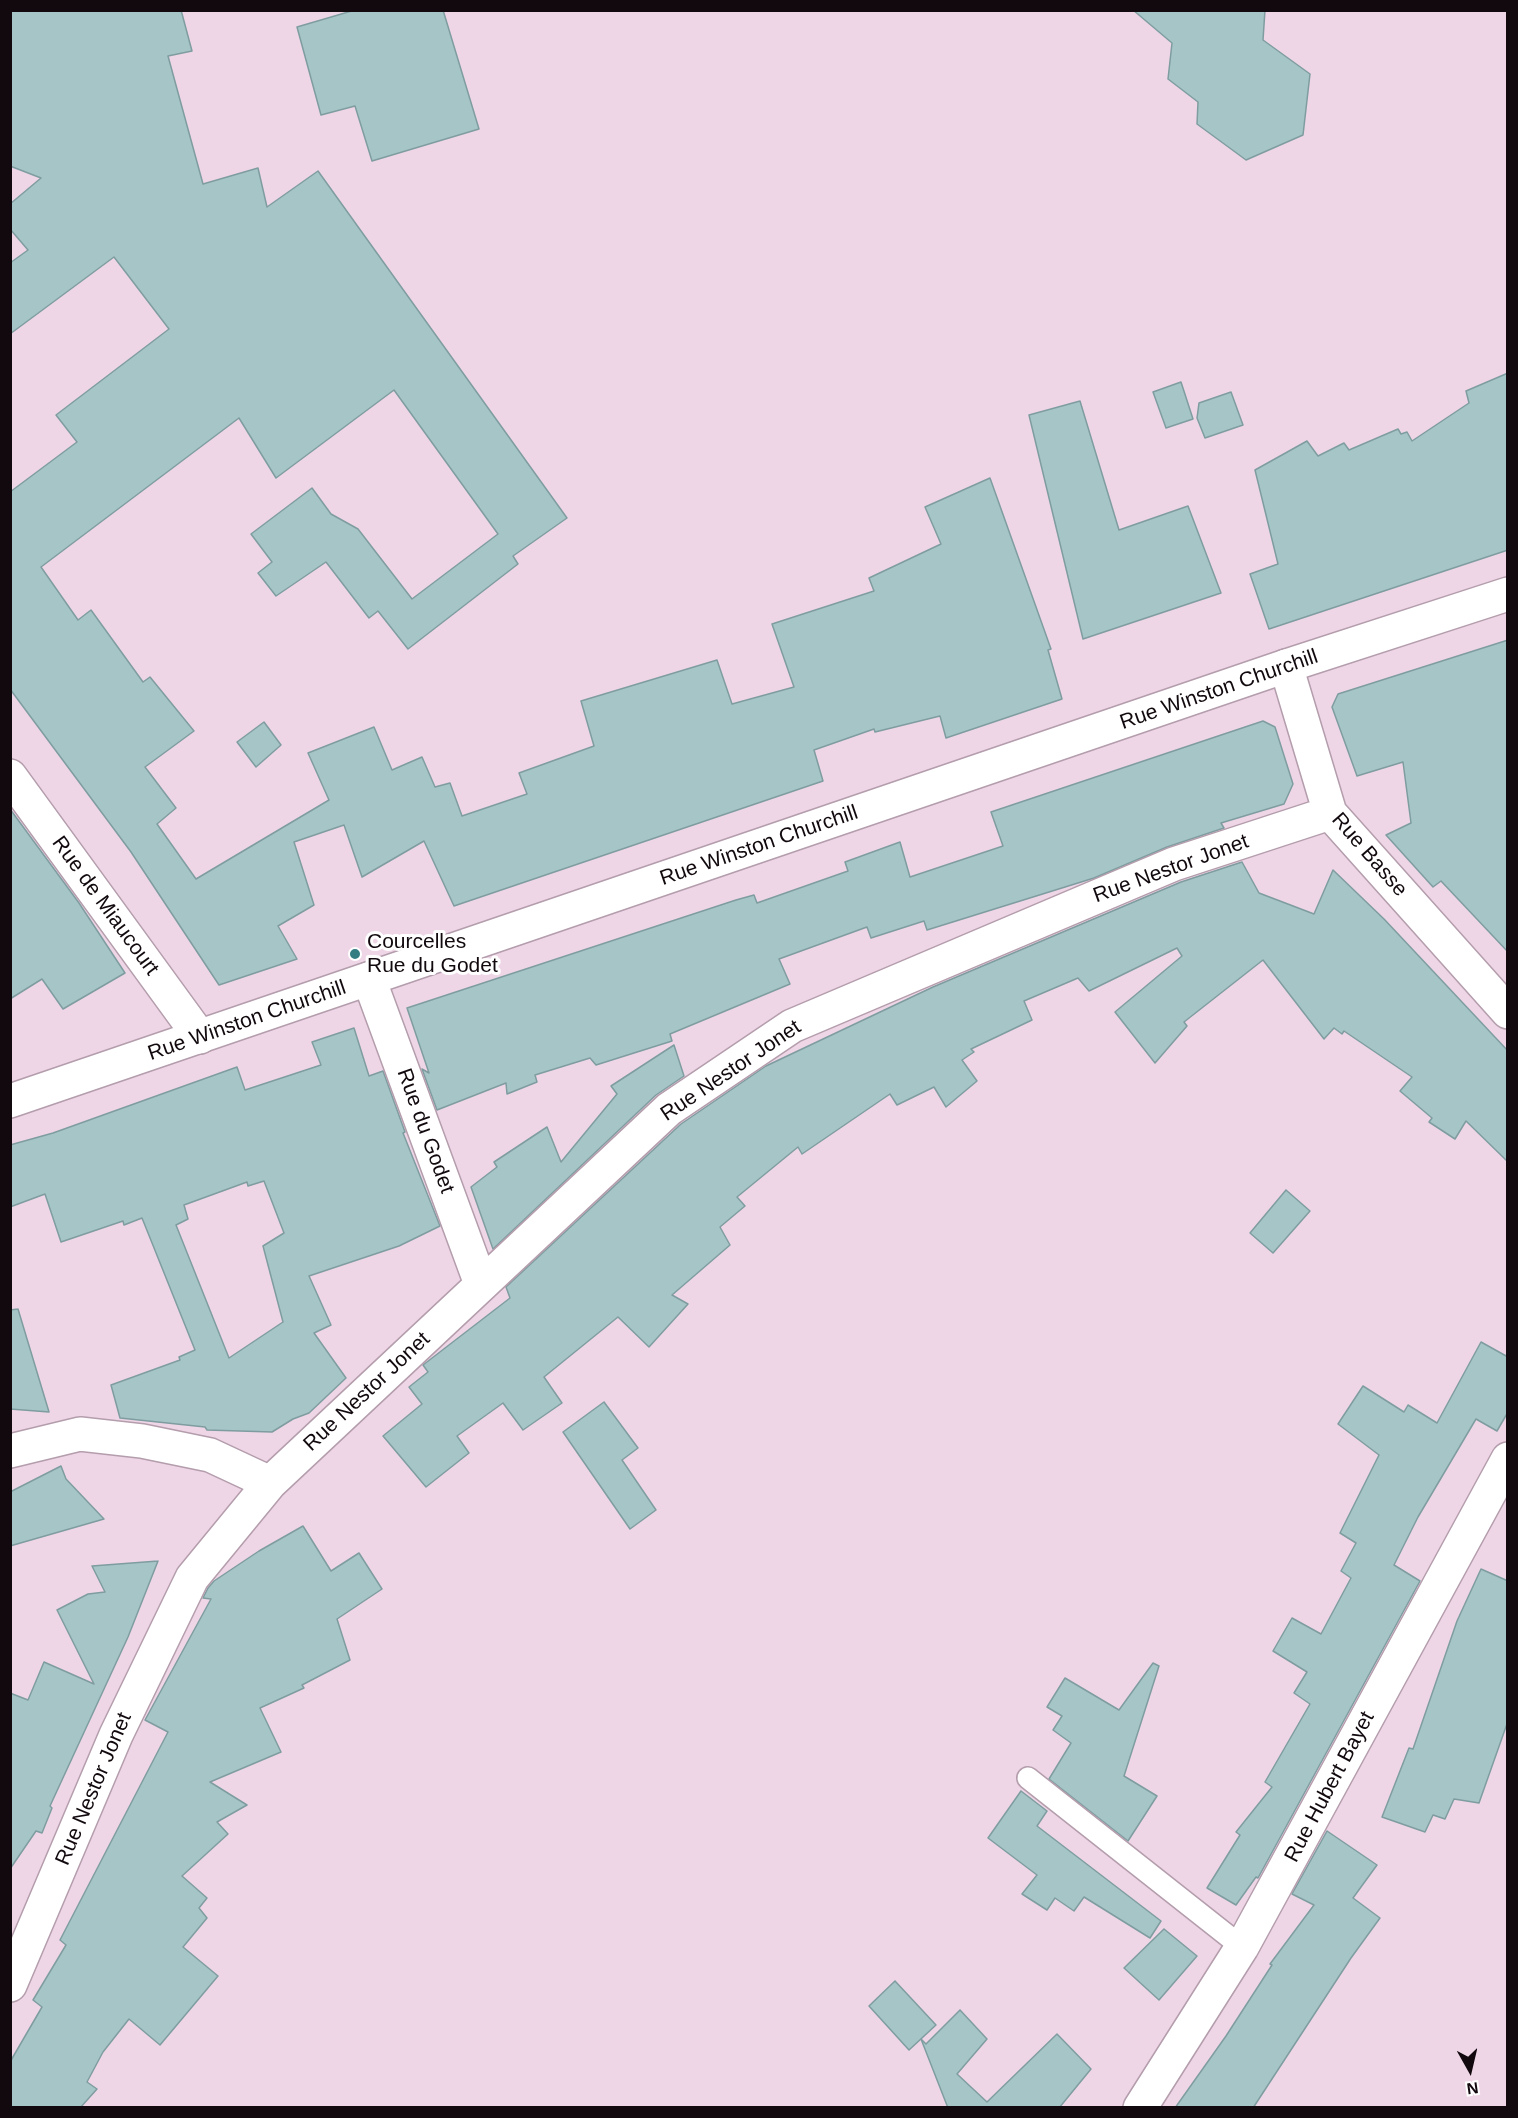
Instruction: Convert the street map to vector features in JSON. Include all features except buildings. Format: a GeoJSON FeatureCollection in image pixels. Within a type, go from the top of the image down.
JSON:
{"type":"FeatureCollection","features":[{"type":"Feature","properties":{"kind":"street","name":"Rue Winston Churchill"},"geometry":{"type":"LineString","coordinates":[[10,1101],[1286,666],[1508,594]]}},
{"type":"Feature","properties":{"kind":"street","name":"Rue Basse"},"geometry":{"type":"LineString","coordinates":[[1286,666],[1330,813],[1508,1012]]}},
{"type":"Feature","properties":{"kind":"street","name":"Rue de Miaucourt"},"geometry":{"type":"LineString","coordinates":[[10,776],[200,1037]]}},
{"type":"Feature","properties":{"kind":"street","name":"Rue Nestor Jonet"},"geometry":{"type":"LineString","coordinates":[[10,1985],[116,1735],[192,1578],[270,1483],[669,1109],[792,1026],[1174,864],[1330,813]]}},
{"type":"Feature","properties":{"kind":"street","name":"Rue du Godet"},"geometry":{"type":"LineString","coordinates":[[369,979],[481,1284]]}},
{"type":"Feature","properties":{"kind":"street"},"geometry":{"type":"LineString","coordinates":[[10,1450],[80,1434],[142,1441],[210,1455],[270,1483]]}},
{"type":"Feature","properties":{"kind":"street","name":"Rue Hubert Bayet"},"geometry":{"type":"LineString","coordinates":[[1140,2108],[1242,1947],[1508,1459]]}},
{"type":"Feature","properties":{"kind":"lane"},"geometry":{"type":"LineString","coordinates":[[1028,1778],[1242,1947]]}},
{"type":"Feature","properties":{"kind":"place","name":"Courcelles Rue du Godet"},"geometry":{"type":"Point","coordinates":[355,954]}}]}
